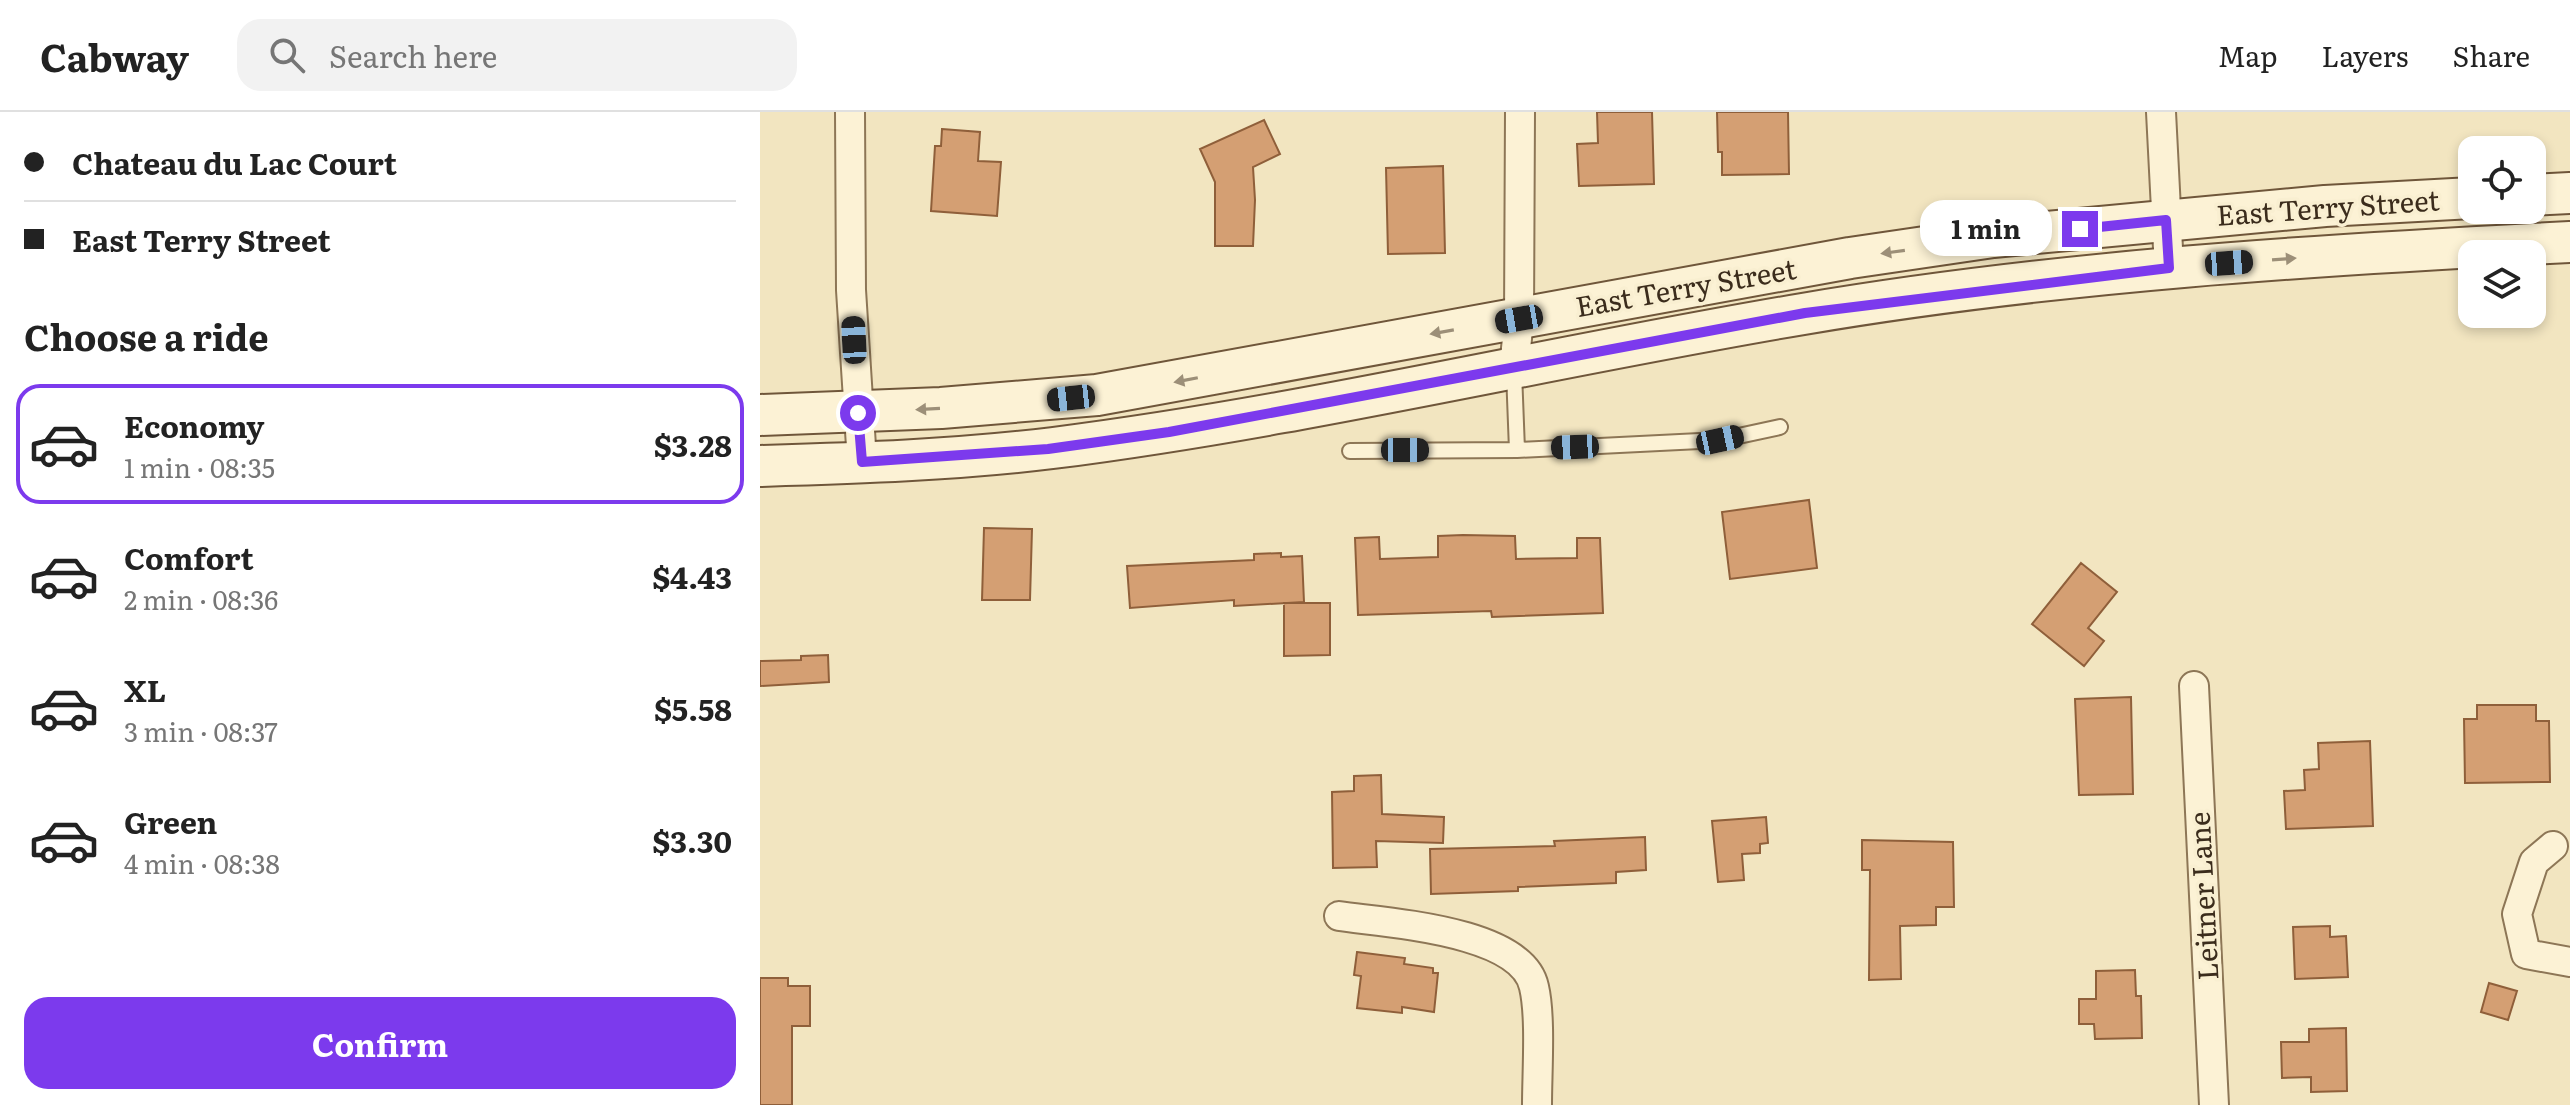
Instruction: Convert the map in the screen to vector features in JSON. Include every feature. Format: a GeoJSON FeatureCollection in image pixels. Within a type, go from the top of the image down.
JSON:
{"type":"FeatureCollection","features":[{"type":"Feature","properties":{"kind":"street"},"geometry":{"type":"LineString","coordinates":[[850,112],[851,290],[862,462]]}},
{"type":"Feature","properties":{"kind":"street"},"geometry":{"type":"LineString","coordinates":[[1514,368],[1519,319],[1520,112]]}},
{"type":"Feature","properties":{"kind":"street"},"geometry":{"type":"LineString","coordinates":[[2161,112],[2169,268]]}},
{"type":"Feature","properties":{"kind":"street"},"geometry":{"type":"LineString","coordinates":[[2546,194],[2570,193]]}},
{"type":"Feature","properties":{"kind":"street","name":"East Terry Street"},"geometry":{"type":"LineString","coordinates":[[760,415],[858,413],[1097,395],[1850,258],[1993,237],[2325,206],[2458,199]]}},
{"type":"Feature","properties":{"kind":"street"},"geometry":{"type":"LineString","coordinates":[[760,466],[1048,449],[1169,432],[1805,313],[2169,268],[2570,242]]}},
{"type":"Feature","properties":{"kind":"street","name":"Leitner Lane"},"geometry":{"type":"LineString","coordinates":[[2194,686],[2214,1105]]}},
{"type":"Feature","properties":{"kind":"street"},"geometry":{"type":"LineString","coordinates":[[2553,846],[2534,862],[2517,914],[2526,954],[2570,962]]}},
{"type":"Feature","properties":{"kind":"street"},"geometry":{"type":"LineString","coordinates":[[1339,916],[1448,931],[1483,941],[1514,958],[1534,984],[1537,1105]]}},
{"type":"Feature","properties":{"kind":"lane"},"geometry":{"type":"LineString","coordinates":[[1514,368],[1517,450]]}},
{"type":"Feature","properties":{"kind":"lane"},"geometry":{"type":"LineString","coordinates":[[1350,451],[1517,450],[1720,440],[1780,427]]}},
{"type":"Feature","properties":{"kind":"building"},"geometry":{"type":"Polygon","coordinates":[[[1597,112],[1652,112],[1654,184],[1579,186],[1577,144],[1598,143],[1597,112]]]}},
{"type":"Feature","properties":{"kind":"building"},"geometry":{"type":"Polygon","coordinates":[[[1717,112],[1788,112],[1789,174],[1722,175],[1717,112]]]}},
{"type":"Feature","properties":{"kind":"building"},"geometry":{"type":"Polygon","coordinates":[[[1264,120],[1280,154],[1253,167],[1253,246],[1215,246],[1215,182],[1200,149],[1264,120]]]}},
{"type":"Feature","properties":{"kind":"building"},"geometry":{"type":"Polygon","coordinates":[[[942,129],[980,132],[978,161],[1001,162],[997,216],[931,211],[935,146],[941,146],[942,129]]]}},
{"type":"Feature","properties":{"kind":"building"},"geometry":{"type":"Polygon","coordinates":[[[1443,166],[1445,253],[1388,254],[1386,168],[1443,166]]]}},
{"type":"Feature","properties":{"kind":"building"},"geometry":{"type":"Polygon","coordinates":[[[1809,500],[1817,568],[1730,579],[1722,512],[1809,500]]]}},
{"type":"Feature","properties":{"kind":"building"},"geometry":{"type":"Polygon","coordinates":[[[984,528],[1032,529],[1030,600],[982,600],[984,528]]]}},
{"type":"Feature","properties":{"kind":"building"},"geometry":{"type":"Polygon","coordinates":[[[1438,536],[1515,536],[1516,559],[1577,558],[1577,538],[1600,538],[1603,613],[1492,617],[1491,611],[1358,615],[1355,538],[1379,537],[1380,559],[1438,557],[1438,536]]]}},
{"type":"Feature","properties":{"kind":"building"},"geometry":{"type":"Polygon","coordinates":[[[1281,553],[1281,557],[1302,556],[1304,602],[1234,606],[1234,600],[1130,608],[1127,566],[1254,560],[1254,554],[1281,553]]]}},
{"type":"Feature","properties":{"kind":"building"},"geometry":{"type":"Polygon","coordinates":[[[2081,563],[2117,592],[2088,628],[2104,641],[2084,666],[2032,624],[2081,563]]]}},
{"type":"Feature","properties":{"kind":"building"},"geometry":{"type":"Polygon","coordinates":[[[1284,603],[1330,603],[1330,655],[1284,656],[1284,603]]]}},
{"type":"Feature","properties":{"kind":"building"},"geometry":{"type":"Polygon","coordinates":[[[828,655],[829,682],[760,686],[760,661],[801,660],[801,656],[828,655]]]}},
{"type":"Feature","properties":{"kind":"building"},"geometry":{"type":"Polygon","coordinates":[[[2131,697],[2133,794],[2079,795],[2075,699],[2131,697]]]}},
{"type":"Feature","properties":{"kind":"building"},"geometry":{"type":"Polygon","coordinates":[[[2477,705],[2536,705],[2536,721],[2549,721],[2550,782],[2465,783],[2464,719],[2477,719],[2477,705]]]}},
{"type":"Feature","properties":{"kind":"building"},"geometry":{"type":"Polygon","coordinates":[[[2370,741],[2373,826],[2286,829],[2284,791],[2305,790],[2304,770],[2319,769],[2318,743],[2370,741]]]}},
{"type":"Feature","properties":{"kind":"building"},"geometry":{"type":"Polygon","coordinates":[[[1381,775],[1382,814],[1444,817],[1443,843],[1376,841],[1377,867],[1333,868],[1332,792],[1354,791],[1354,776],[1381,775]]]}},
{"type":"Feature","properties":{"kind":"building"},"geometry":{"type":"Polygon","coordinates":[[[1766,817],[1768,843],[1760,844],[1760,853],[1742,854],[1744,880],[1718,882],[1712,821],[1766,817]]]}},
{"type":"Feature","properties":{"kind":"building"},"geometry":{"type":"Polygon","coordinates":[[[1645,837],[1646,870],[1616,872],[1616,883],[1431,894],[1430,849],[1555,846],[1554,841],[1645,837]]]}},
{"type":"Feature","properties":{"kind":"building"},"geometry":{"type":"Polygon","coordinates":[[[1862,840],[1953,842],[1954,907],[1936,907],[1936,925],[1900,926],[1901,979],[1869,980],[1870,870],[1862,870],[1862,840]]]}},
{"type":"Feature","properties":{"kind":"building"},"geometry":{"type":"Polygon","coordinates":[[[2330,926],[2330,937],[2346,936],[2348,977],[2295,979],[2293,927],[2330,926]]]}},
{"type":"Feature","properties":{"kind":"building"},"geometry":{"type":"Polygon","coordinates":[[[1357,952],[1405,958],[1404,964],[1433,968],[1433,973],[1438,973],[1434,1012],[1402,1007],[1402,1013],[1357,1008],[1361,976],[1354,975],[1357,952]]]}},
{"type":"Feature","properties":{"kind":"building"},"geometry":{"type":"Polygon","coordinates":[[[2135,970],[2136,996],[2141,996],[2142,1038],[2095,1039],[2094,1024],[2079,1024],[2079,999],[2096,999],[2096,971],[2135,970]]]}},
{"type":"Feature","properties":{"kind":"building"},"geometry":{"type":"Polygon","coordinates":[[[760,978],[788,978],[788,986],[810,986],[810,1026],[792,1026],[792,1105],[760,1105],[760,978]]]}},
{"type":"Feature","properties":{"kind":"building"},"geometry":{"type":"Polygon","coordinates":[[[2489,983],[2517,991],[2508,1020],[2481,1012],[2489,983]]]}},
{"type":"Feature","properties":{"kind":"building"},"geometry":{"type":"Polygon","coordinates":[[[2346,1028],[2347,1091],[2311,1092],[2311,1077],[2282,1078],[2281,1042],[2309,1042],[2309,1029],[2346,1028]]]}},
{"type":"Feature","properties":{"kind":"route"},"geometry":{"type":"LineString","coordinates":[[858,413],[862,462],[898,462],[1048,449],[1169,432],[1805,313],[2169,268],[2166,220],[2080,229]]}}]}
